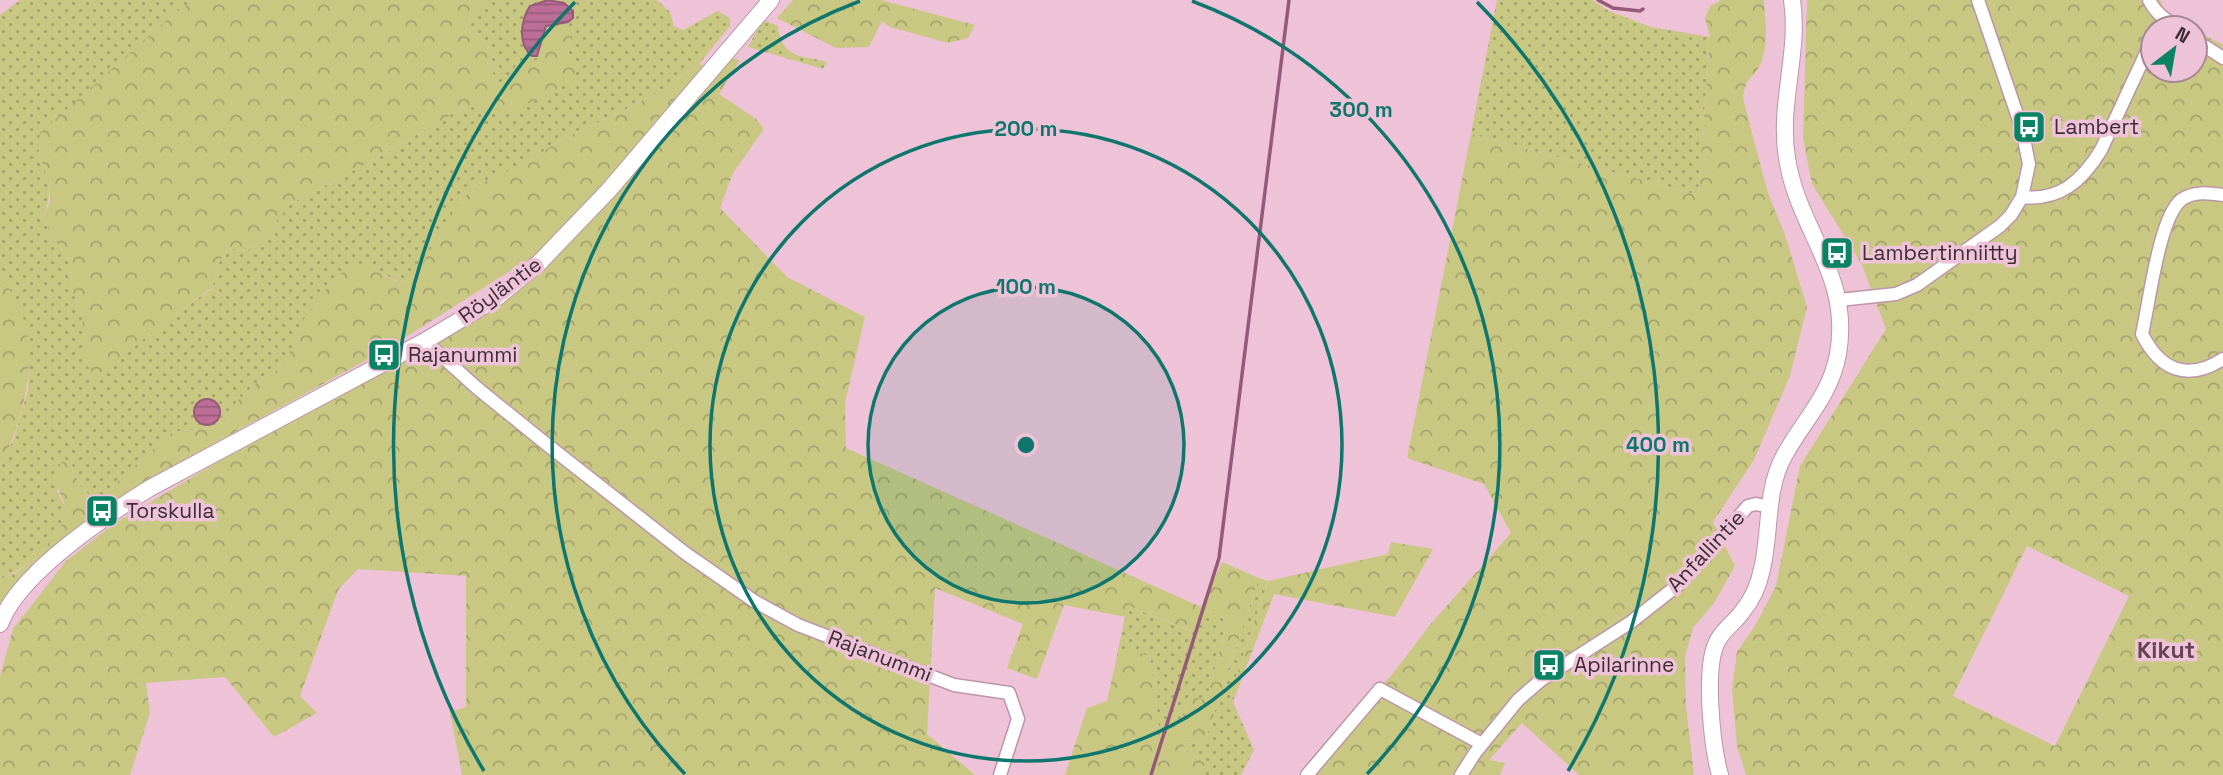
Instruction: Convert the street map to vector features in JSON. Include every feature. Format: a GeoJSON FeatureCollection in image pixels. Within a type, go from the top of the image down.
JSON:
{"type":"FeatureCollection","features":[{"type":"Feature","properties":{"kind":"street","name":"Röyläntie"},"geometry":{"type":"LineString","coordinates":[[0,624],[14,597],[51,559],[125,504],[157,484],[425,341],[495,299],[539,263],[610,190],[771,0]]}},
{"type":"Feature","properties":{"kind":"street"},"geometry":{"type":"LineString","coordinates":[[1720,775],[1712,736],[1711,659],[1720,636],[1743,612],[1756,589],[1763,568],[1774,480],[1784,455],[1819,404],[1835,369],[1841,332],[1839,300],[1829,265],[1798,199],[1787,160],[1784,128],[1793,30],[1791,0]]}},
{"type":"Feature","properties":{"kind":"street"},"geometry":{"type":"LineString","coordinates":[[1839,300],[1896,294],[1917,285],[2000,226],[2011,215],[2022,197],[2029,164],[2024,137],[1978,0]]}},
{"type":"Feature","properties":{"kind":"street"},"geometry":{"type":"LineString","coordinates":[[2022,197],[2047,198],[2078,180],[2091,167],[2139,68]]}},
{"type":"Feature","properties":{"kind":"street"},"geometry":{"type":"LineString","coordinates":[[2223,195],[2200,193],[2183,198],[2175,207],[2162,237],[2142,334],[2160,360],[2173,370],[2189,371],[2223,359]]}},
{"type":"Feature","properties":{"kind":"street","name":"Rajanummi"},"geometry":{"type":"LineString","coordinates":[[425,341],[477,388],[685,553],[754,601],[798,625],[954,685],[1009,693],[1018,719],[1000,775]]}},
{"type":"Feature","properties":{"kind":"street","name":"Anfallintie"},"geometry":{"type":"LineString","coordinates":[[1461,775],[1518,700],[1541,680],[1631,622],[1678,584],[1743,510],[1756,504],[1770,507]]}},
{"type":"Feature","properties":{"kind":"street"},"geometry":{"type":"LineString","coordinates":[[1307,775],[1380,689],[1482,744]]}},
{"type":"Feature","properties":{"kind":"green space"},"geometry":{"type":"Polygon","coordinates":[[[20,0],[195,0],[178,10],[38,148],[47,174],[49,190],[43,217],[72,265],[71,287],[82,316],[94,376],[212,289],[219,262],[228,248],[246,251],[262,240],[290,204],[379,157],[464,107],[482,107],[494,114],[568,56],[571,38],[541,44],[540,60],[526,60],[511,81],[504,86],[494,80],[491,50],[468,22],[485,0],[657,0],[670,12],[674,26],[683,30],[718,11],[730,18],[730,26],[700,63],[662,90],[562,139],[530,160],[426,260],[416,276],[400,283],[385,275],[283,367],[259,381],[237,401],[224,420],[211,428],[172,432],[97,500],[80,484],[71,462],[57,491],[66,508],[60,529],[34,559],[0,579],[0,469],[14,438],[28,390],[26,329],[0,278],[0,15],[20,0]]]}},
{"type":"Feature","properties":{"kind":"green space"},"geometry":{"type":"Polygon","coordinates":[[[195,0],[485,0],[468,22],[491,50],[494,80],[504,86],[511,81],[515,66],[526,60],[540,60],[541,44],[546,30],[558,26],[577,30],[571,38],[568,55],[577,68],[572,81],[512,112],[494,114],[482,108],[464,107],[379,157],[290,204],[262,240],[246,251],[228,248],[219,262],[212,288],[94,377],[86,363],[82,316],[71,287],[72,265],[43,217],[50,201],[49,185],[38,148],[40,133],[178,10],[195,0]]]}},
{"type":"Feature","properties":{"kind":"green space"},"geometry":{"type":"Polygon","coordinates":[[[793,0],[881,0],[975,25],[968,38],[948,43],[890,27],[882,21],[869,47],[836,48],[777,18],[793,0]]]}},
{"type":"Feature","properties":{"kind":"green space"},"geometry":{"type":"Polygon","coordinates":[[[1497,0],[1592,0],[1609,11],[1651,27],[1710,37],[1698,195],[1471,134],[1497,0]]]}},
{"type":"Feature","properties":{"kind":"green space"},"geometry":{"type":"Polygon","coordinates":[[[1721,0],[1764,0],[1765,48],[1761,63],[1746,85],[1743,98],[1767,190],[1785,235],[1807,307],[1790,376],[1754,460],[1713,522],[1735,566],[1714,603],[1693,628],[1685,656],[1686,706],[1694,775],[1579,775],[1522,723],[1489,760],[1505,763],[1500,775],[1303,775],[1511,533],[1484,484],[1407,458],[1471,134],[1698,195],[1710,37],[1705,18],[1710,6],[1721,0]]]}},
{"type":"Feature","properties":{"kind":"green space"},"geometry":{"type":"Polygon","coordinates":[[[1807,0],[2160,0],[2167,14],[2139,14],[2139,84],[2209,84],[2209,38],[2223,45],[2223,775],[1746,775],[1737,746],[1732,689],[1737,652],[1756,624],[1776,586],[1800,466],[1886,329],[1862,265],[1812,184],[1803,138],[1807,0]],[[2027,546],[1953,696],[2055,746],[2129,596],[2027,546]]]}},
{"type":"Feature","properties":{"kind":"green space"},"geometry":{"type":"Polygon","coordinates":[[[763,20],[778,26],[784,45],[794,54],[827,62],[823,69],[748,47],[763,20]]]}},
{"type":"Feature","properties":{"kind":"green space"},"geometry":{"type":"Polygon","coordinates":[[[730,57],[740,60],[719,94],[756,119],[764,129],[733,173],[720,208],[787,277],[865,317],[845,403],[846,448],[1201,607],[1222,562],[1259,578],[1204,744],[1186,742],[1182,749],[1206,763],[1196,775],[1065,775],[1087,708],[1107,701],[1115,665],[1131,648],[1150,657],[1159,730],[1174,737],[1190,695],[1206,701],[1228,620],[1202,607],[1194,632],[1131,607],[1125,617],[1064,605],[1037,679],[1007,668],[1023,624],[935,588],[927,734],[975,775],[462,775],[450,712],[466,707],[466,576],[358,569],[338,590],[300,696],[317,713],[274,737],[225,677],[146,683],[150,713],[130,775],[0,775],[0,676],[13,629],[66,561],[115,523],[262,436],[497,304],[587,226],[707,88],[730,57]]]}},
{"type":"Feature","properties":{"kind":"green space"},"geometry":{"type":"Polygon","coordinates":[[[700,63],[704,67],[621,168],[545,249],[390,347],[195,454],[85,524],[10,590],[0,608],[0,579],[16,573],[37,557],[60,529],[66,508],[53,476],[62,462],[71,462],[80,484],[97,500],[172,432],[211,428],[224,420],[237,401],[259,381],[283,367],[304,319],[327,288],[347,268],[361,265],[400,283],[416,276],[447,219],[472,188],[530,160],[562,139],[662,90],[700,63]]]}},
{"type":"Feature","properties":{"kind":"green space"},"geometry":{"type":"Polygon","coordinates":[[[0,278],[15,299],[29,346],[25,397],[0,469],[0,278]]]}},
{"type":"Feature","properties":{"kind":"green space"},"geometry":{"type":"Polygon","coordinates":[[[1391,542],[1433,549],[1395,617],[1274,594],[1233,702],[1231,692],[1268,581],[1388,554],[1391,542]]]}},
{"type":"Feature","properties":{"kind":"green space"},"geometry":{"type":"Polygon","coordinates":[[[1259,578],[1268,581],[1231,692],[1254,750],[1241,775],[1196,775],[1206,763],[1182,749],[1186,742],[1204,744],[1259,578]]]}},
{"type":"Feature","properties":{"kind":"green space"},"geometry":{"type":"Polygon","coordinates":[[[1131,607],[1193,632],[1202,607],[1228,620],[1206,701],[1190,695],[1174,738],[1159,730],[1150,657],[1115,665],[1125,617],[1131,607]]]}},
{"type":"Feature","properties":{"kind":"shaded area"},"geometry":{"type":"Polygon","coordinates":[[[548,0],[564,3],[573,11],[573,18],[568,22],[546,26],[537,56],[532,56],[522,39],[524,18],[530,6],[548,0]]]}},
{"type":"Feature","properties":{"kind":"shaded area"},"geometry":{"type":"Polygon","coordinates":[[[207,399],[216,403],[220,412],[216,421],[207,425],[198,421],[194,412],[198,403],[207,399]]]}},
{"type":"Feature","properties":{"kind":"waterway"},"geometry":{"type":"LineString","coordinates":[[1151,775],[1219,558],[1289,0]]}},
{"type":"Feature","properties":{"kind":"waterway"},"geometry":{"type":"LineString","coordinates":[[1598,0],[1613,8],[1643,9]]}},
{"type":"Feature","properties":{"kind":"place","name":"Lambert"},"geometry":{"type":"Point","coordinates":[2029,127]}},
{"type":"Feature","properties":{"kind":"place","name":"Lambertinniitty"},"geometry":{"type":"Point","coordinates":[1837,253]}},
{"type":"Feature","properties":{"kind":"place","name":"Rajanummi"},"geometry":{"type":"Point","coordinates":[384,355]}},
{"type":"Feature","properties":{"kind":"place","name":"Torskulla"},"geometry":{"type":"Point","coordinates":[102,511]}},
{"type":"Feature","properties":{"kind":"place","name":"Apilarinne"},"geometry":{"type":"Point","coordinates":[1549,665]}},
{"type":"Feature","properties":{"kind":"district","name":"Kikut"},"geometry":{"type":"Point","coordinates":[2166,650]}}]}
